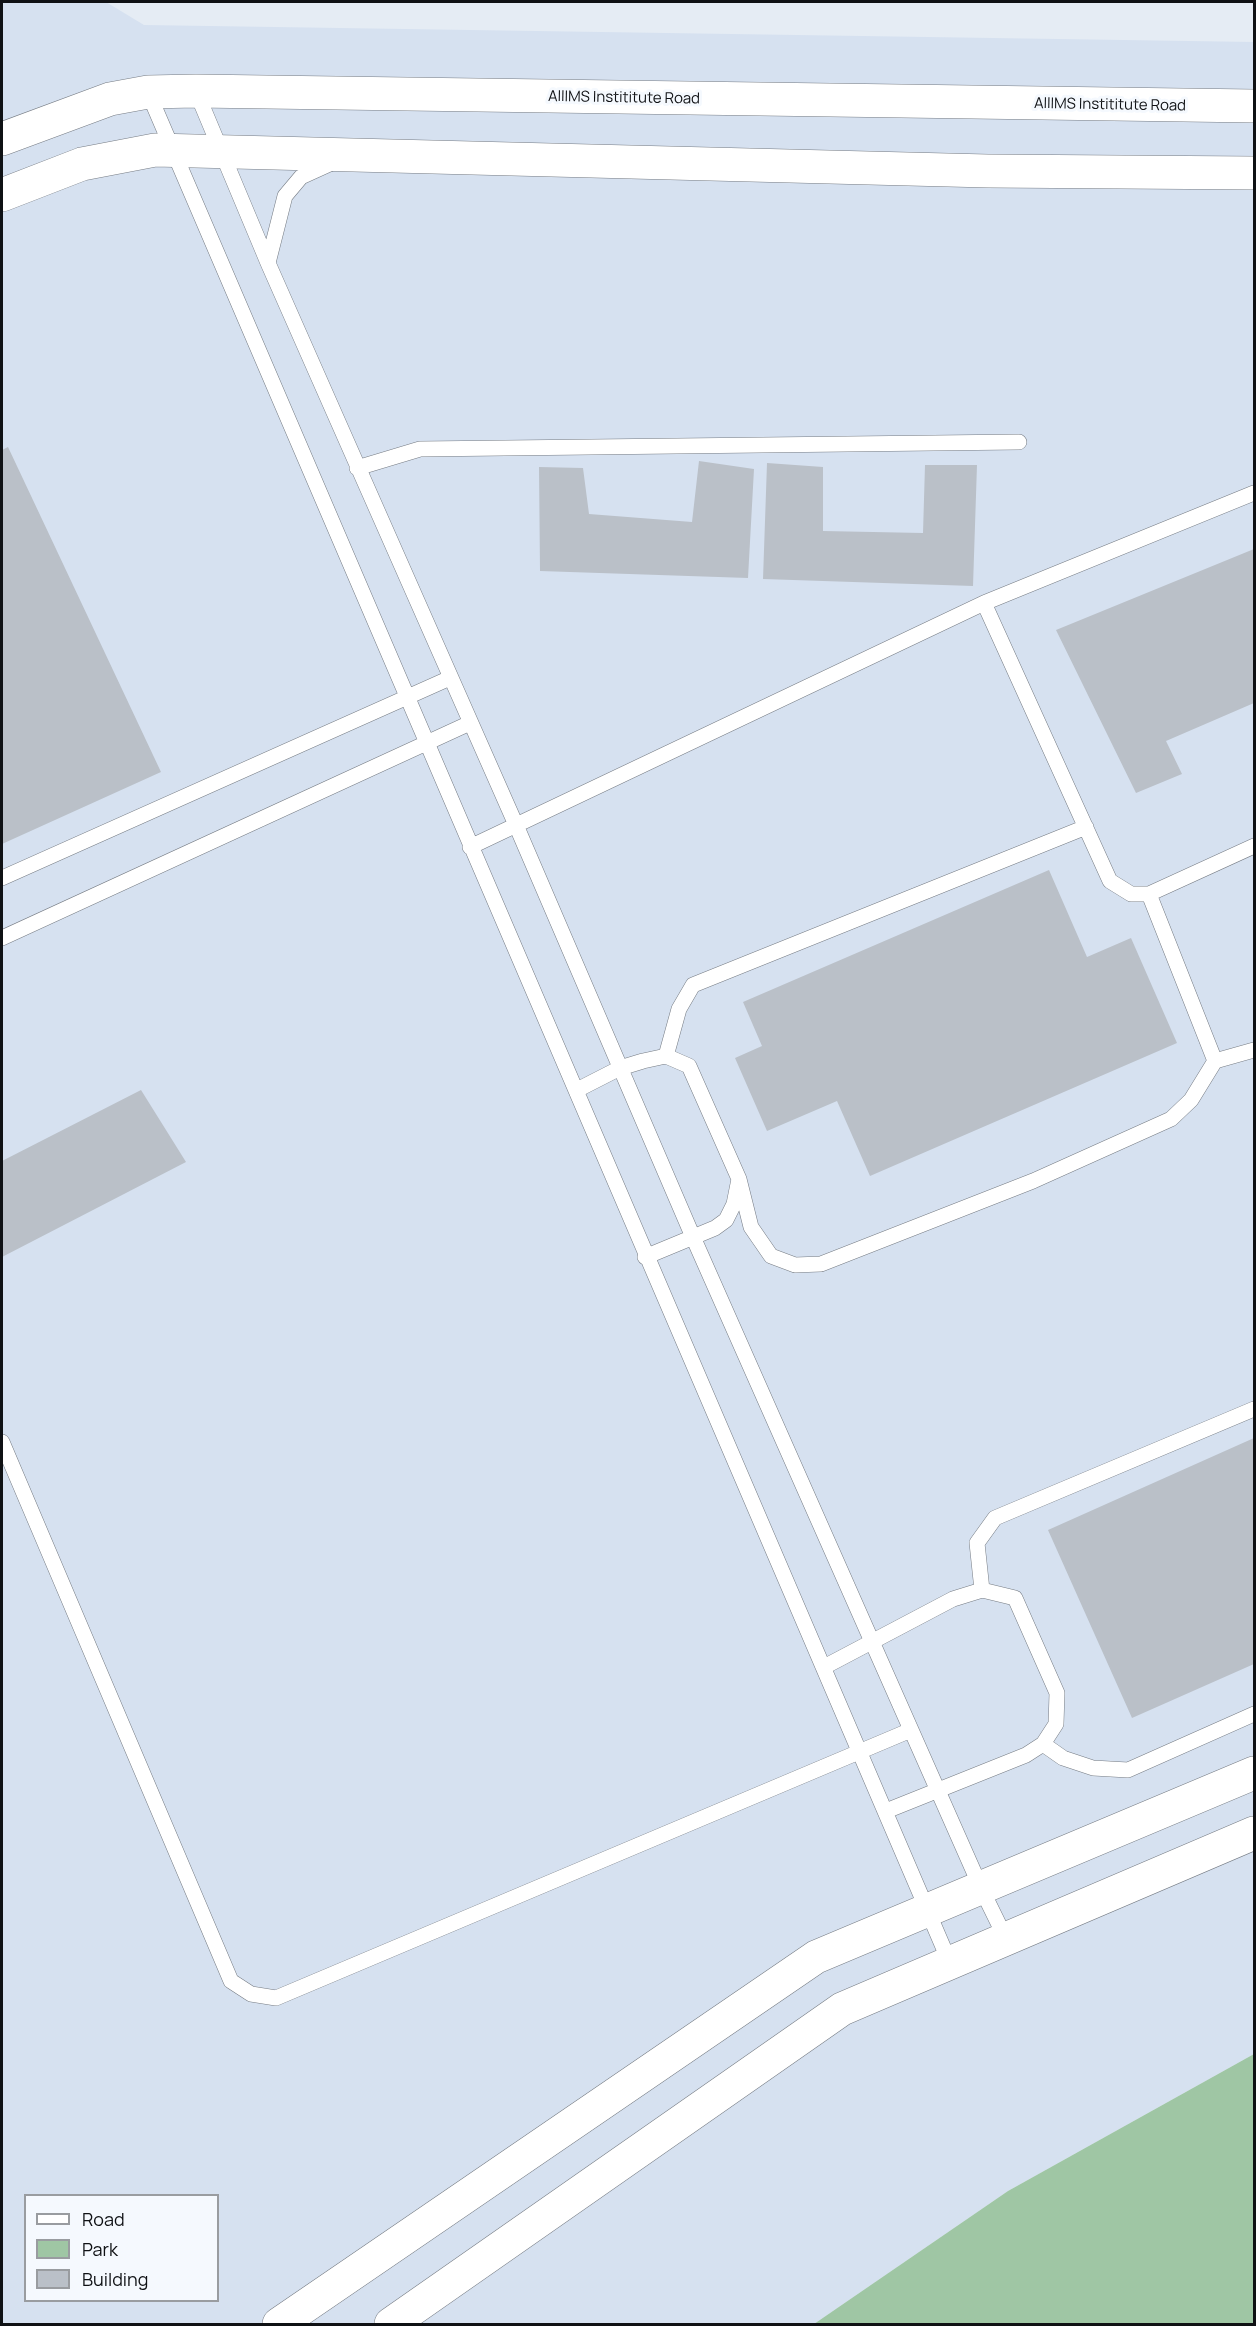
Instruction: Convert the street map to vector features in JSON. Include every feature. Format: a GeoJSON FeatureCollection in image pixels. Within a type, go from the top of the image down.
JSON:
{"type":"FeatureCollection","features":[{"type":"Feature","properties":{"kind":"street","name":"AIIIMS Instititute Road"},"geometry":{"type":"LineString","coordinates":[[2,139],[110,99],[148,92],[1254,106]]}},
{"type":"Feature","properties":{"kind":"street"},"geometry":{"type":"LineString","coordinates":[[2,195],[82,164],[155,150],[988,171],[1254,172]]}},
{"type":"Feature","properties":{"kind":"street"},"geometry":{"type":"LineString","coordinates":[[279,2325],[816,1957],[1254,1773]]}},
{"type":"Feature","properties":{"kind":"street"},"geometry":{"type":"LineString","coordinates":[[391,2325],[842,2009],[1254,1833]]}},
{"type":"Feature","properties":{"kind":"lane"},"geometry":{"type":"LineString","coordinates":[[195,91],[357,468],[516,825],[693,1237],[981,1888],[1006,1939]]}},
{"type":"Feature","properties":{"kind":"lane"},"geometry":{"type":"LineString","coordinates":[[148,92],[408,695],[470,847],[577,1090],[645,1257],[950,1963]]}},
{"type":"Feature","properties":{"kind":"lane"},"geometry":{"type":"LineString","coordinates":[[268,263],[285,196],[301,177],[351,154]]}},
{"type":"Feature","properties":{"kind":"lane"},"geometry":{"type":"LineString","coordinates":[[357,468],[420,449],[1019,442]]}},
{"type":"Feature","properties":{"kind":"lane"},"geometry":{"type":"LineString","coordinates":[[470,847],[984,603],[1254,494]]}},
{"type":"Feature","properties":{"kind":"lane"},"geometry":{"type":"LineString","coordinates":[[984,603],[1110,881],[1131,894],[1149,894],[1254,846]]}},
{"type":"Feature","properties":{"kind":"lane"},"geometry":{"type":"LineString","coordinates":[[2,878],[450,678]]}},
{"type":"Feature","properties":{"kind":"lane"},"geometry":{"type":"LineString","coordinates":[[2,938],[470,723]]}},
{"type":"Feature","properties":{"kind":"lane"},"geometry":{"type":"LineString","coordinates":[[666,1056],[680,1009],[693,985],[1086,827]]}},
{"type":"Feature","properties":{"kind":"lane"},"geometry":{"type":"LineString","coordinates":[[1149,894],[1215,1061]]}},
{"type":"Feature","properties":{"kind":"lane"},"geometry":{"type":"LineString","coordinates":[[577,1090],[620,1068],[666,1056],[689,1066],[739,1179],[751,1227],[771,1256],[795,1265],[821,1264],[1033,1181],[1171,1119],[1191,1100],[1215,1061],[1254,1050]]}},
{"type":"Feature","properties":{"kind":"lane"},"geometry":{"type":"LineString","coordinates":[[645,1257],[716,1228],[726,1220],[734,1204],[739,1179]]}},
{"type":"Feature","properties":{"kind":"lane"},"geometry":{"type":"LineString","coordinates":[[982,1590],[977,1543],[995,1518],[1254,1409]]}},
{"type":"Feature","properties":{"kind":"lane"},"geometry":{"type":"LineString","coordinates":[[2,1442],[231,1982],[251,1994],[276,1998],[911,1730]]}},
{"type":"Feature","properties":{"kind":"lane"},"geometry":{"type":"LineString","coordinates":[[824,1667],[952,1599],[982,1590],[1015,1598],[1057,1693],[1056,1724],[1043,1744],[1026,1755],[886,1811]]}},
{"type":"Feature","properties":{"kind":"lane"},"geometry":{"type":"LineString","coordinates":[[1043,1744],[1063,1758],[1094,1768],[1128,1770],[1254,1714]]}},
{"type":"Feature","properties":{"kind":"shaded area"},"geometry":{"type":"Polygon","coordinates":[[[2,2],[106,2],[144,25],[1254,42],[1254,2054],[1008,2191],[814,2324],[2,2324],[2,2]]]}},
{"type":"Feature","properties":{"kind":"green space"},"geometry":{"type":"Polygon","coordinates":[[[1254,2054],[1254,2324],[814,2324],[1008,2191],[1254,2054]]]}},
{"type":"Feature","properties":{"kind":"building"},"geometry":{"type":"Polygon","coordinates":[[[8,447],[161,772],[2,844],[2,450],[8,447]]]}},
{"type":"Feature","properties":{"kind":"building"},"geometry":{"type":"Polygon","coordinates":[[[699,461],[754,469],[748,578],[540,571],[539,467],[583,468],[589,514],[692,522],[699,461]]]}},
{"type":"Feature","properties":{"kind":"building"},"geometry":{"type":"Polygon","coordinates":[[[767,463],[823,467],[823,531],[923,533],[925,465],[977,465],[973,586],[763,579],[767,463]]]}},
{"type":"Feature","properties":{"kind":"building"},"geometry":{"type":"Polygon","coordinates":[[[1254,549],[1254,703],[1166,741],[1182,774],[1136,793],[1056,630],[1254,549]]]}},
{"type":"Feature","properties":{"kind":"building"},"geometry":{"type":"Polygon","coordinates":[[[1049,870],[1087,957],[1131,938],[1177,1043],[870,1176],[837,1101],[767,1131],[735,1058],[762,1046],[743,1002],[1049,870]]]}},
{"type":"Feature","properties":{"kind":"building"},"geometry":{"type":"Polygon","coordinates":[[[141,1090],[186,1162],[2,1257],[2,1161],[141,1090]]]}},
{"type":"Feature","properties":{"kind":"building"},"geometry":{"type":"Polygon","coordinates":[[[1254,1438],[1254,1664],[1132,1718],[1048,1530],[1254,1438]]]}}]}
